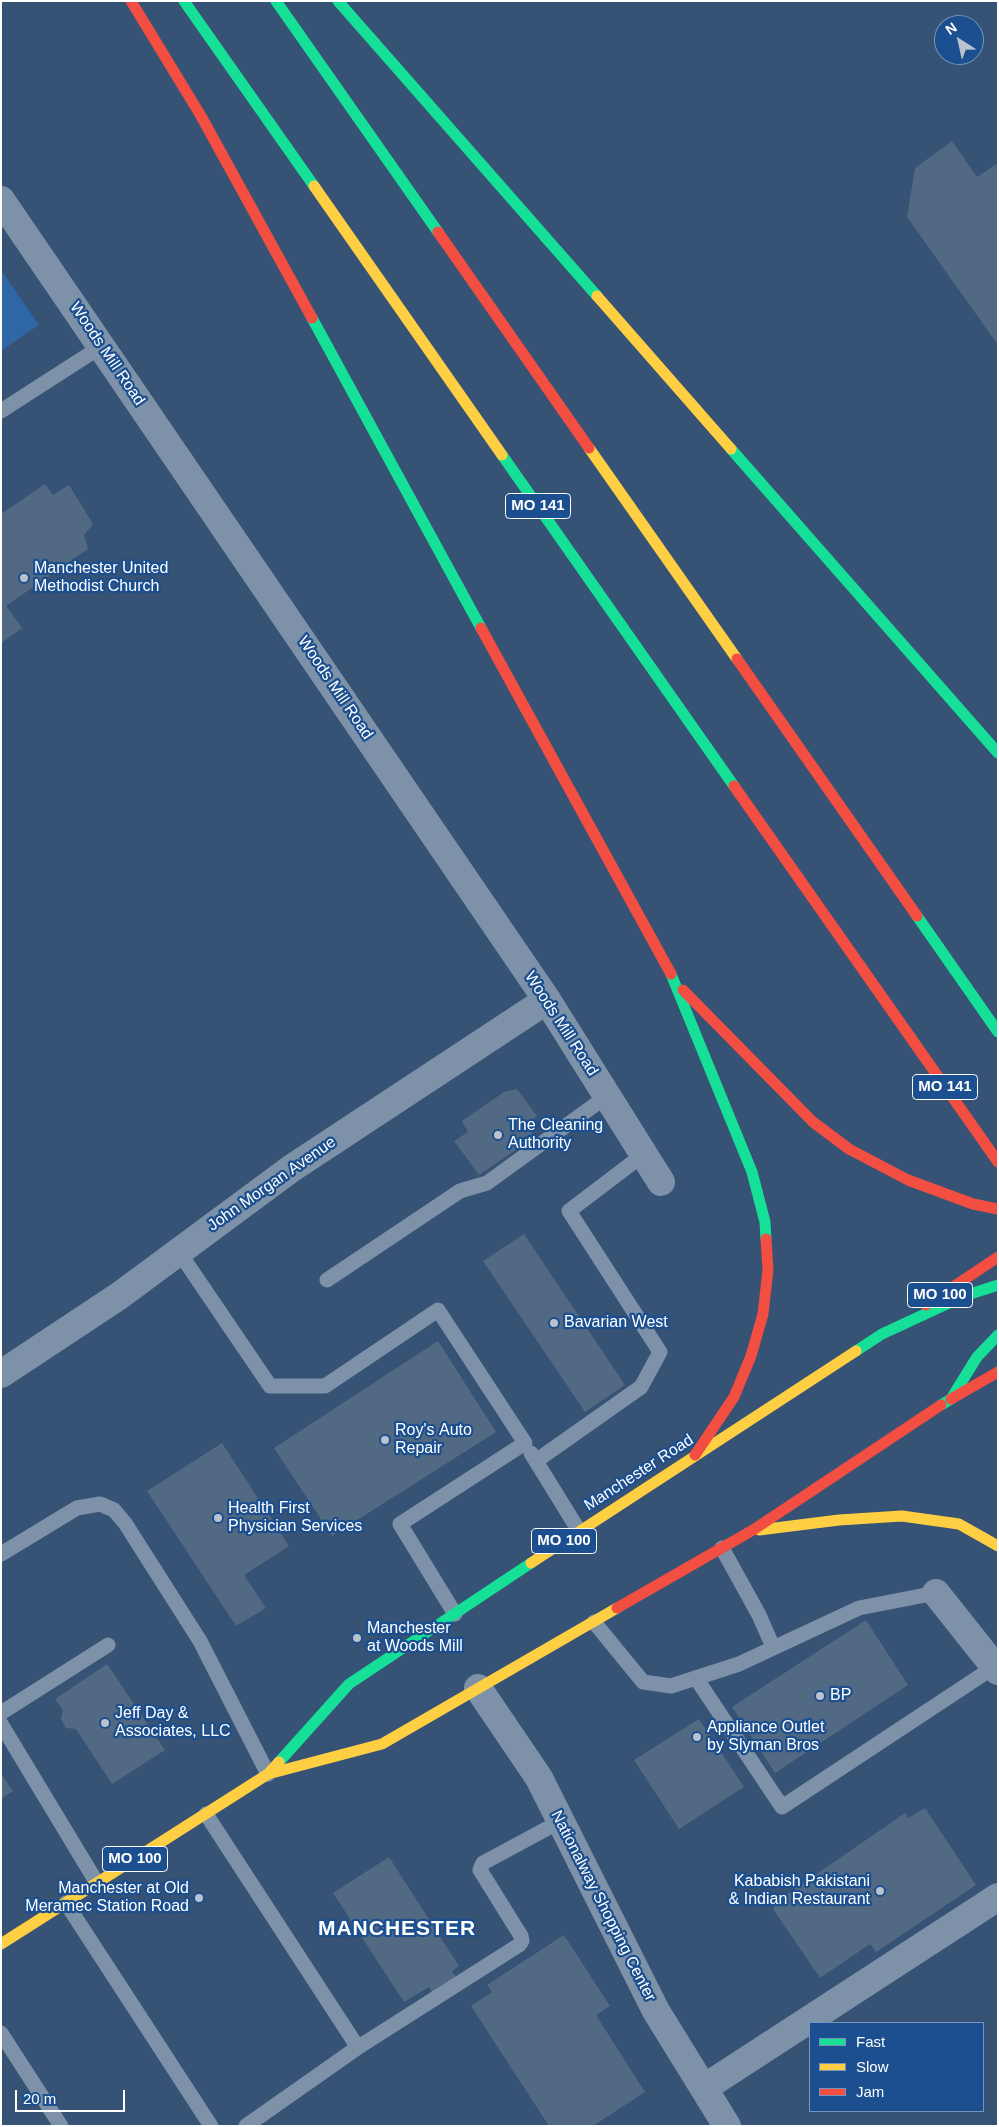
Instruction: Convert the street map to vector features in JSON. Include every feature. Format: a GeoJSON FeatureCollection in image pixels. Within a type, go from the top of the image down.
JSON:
{"type":"FeatureCollection","features":[{"type":"Feature","properties":{"kind":"main road"},"geometry":{"type":"LineString","coordinates":[[131,1],[201,116],[674,980],[752,1172],[765,1222],[768,1270],[763,1314],[751,1356],[734,1397],[695,1456]]}},
{"type":"Feature","properties":{"kind":"main road","name":"MO 141"},"geometry":{"type":"LineString","coordinates":[[184,1],[998,1162]]}},
{"type":"Feature","properties":{"kind":"main road"},"geometry":{"type":"LineString","coordinates":[[276,1],[998,1032]]}},
{"type":"Feature","properties":{"kind":"main road"},"geometry":{"type":"LineString","coordinates":[[338,1],[998,753]]}},
{"type":"Feature","properties":{"kind":"main road"},"geometry":{"type":"LineString","coordinates":[[674,980],[813,1122],[849,1149],[908,1180],[973,1204],[998,1209]]}},
{"type":"Feature","properties":{"kind":"main road","name":"Manchester Road"},"geometry":{"type":"LineString","coordinates":[[1,1944],[268,1774],[349,1684],[998,1257]]}},
{"type":"Feature","properties":{"kind":"main road"},"geometry":{"type":"LineString","coordinates":[[882,1334],[964,1296],[998,1284]]}},
{"type":"Feature","properties":{"kind":"main road"},"geometry":{"type":"LineString","coordinates":[[951,1399],[978,1356],[998,1334]]}},
{"type":"Feature","properties":{"kind":"main road","name":"Manchester Road"},"geometry":{"type":"LineString","coordinates":[[268,1774],[382,1744],[753,1530],[951,1399],[998,1372]]}},
{"type":"Feature","properties":{"kind":"main road"},"geometry":{"type":"LineString","coordinates":[[753,1530],[839,1520],[902,1516],[959,1524],[998,1546]]}},
{"type":"Feature","properties":{"kind":"street","name":"Woods Mill Road"},"geometry":{"type":"LineString","coordinates":[[1,200],[547,1000],[661,1182]]}},
{"type":"Feature","properties":{"kind":"street","name":"John Morgan Avenue"},"geometry":{"type":"LineString","coordinates":[[1,1374],[119,1296],[292,1168],[547,1000]]}},
{"type":"Feature","properties":{"kind":"street"},"geometry":{"type":"LineString","coordinates":[[936,1592],[996,1669]]}},
{"type":"Feature","properties":{"kind":"street","name":"Nationalway Shopping Center"},"geometry":{"type":"LineString","coordinates":[[478,1688],[539,1778],[656,2011],[727,2126]]}},
{"type":"Feature","properties":{"kind":"street"},"geometry":{"type":"LineString","coordinates":[[704,2088],[998,1897]]}},
{"type":"Feature","properties":{"kind":"lane"},"geometry":{"type":"LineString","coordinates":[[1,411],[102,346]]}},
{"type":"Feature","properties":{"kind":"lane"},"geometry":{"type":"LineString","coordinates":[[326,1280],[460,1191],[487,1183],[607,1096]]}},
{"type":"Feature","properties":{"kind":"lane"},"geometry":{"type":"LineString","coordinates":[[536,1461],[641,1387],[660,1352],[569,1211],[644,1154]]}},
{"type":"Feature","properties":{"kind":"lane"},"geometry":{"type":"LineString","coordinates":[[179,1252],[270,1386],[324,1386],[438,1310],[525,1443],[579,1531]]}},
{"type":"Feature","properties":{"kind":"lane"},"geometry":{"type":"LineString","coordinates":[[455,1614],[400,1524],[525,1443]]}},
{"type":"Feature","properties":{"kind":"lane"},"geometry":{"type":"LineString","coordinates":[[1,1554],[77,1508],[100,1504],[114,1510],[125,1522],[200,1641],[268,1774]]}},
{"type":"Feature","properties":{"kind":"lane"},"geometry":{"type":"LineString","coordinates":[[722,1548],[759,1615],[773,1647]]}},
{"type":"Feature","properties":{"kind":"lane"},"geometry":{"type":"LineString","coordinates":[[594,1622],[643,1682],[671,1686],[739,1664],[859,1608],[936,1592]]}},
{"type":"Feature","properties":{"kind":"lane"},"geometry":{"type":"LineString","coordinates":[[1,1713],[108,1645]]}},
{"type":"Feature","properties":{"kind":"lane"},"geometry":{"type":"LineString","coordinates":[[696,1678],[782,1807],[996,1669]]}},
{"type":"Feature","properties":{"kind":"lane"},"geometry":{"type":"LineString","coordinates":[[1,1724],[97,1882]]}},
{"type":"Feature","properties":{"kind":"lane"},"geometry":{"type":"LineString","coordinates":[[206,1814],[357,2048]]}},
{"type":"Feature","properties":{"kind":"lane"},"geometry":{"type":"LineString","coordinates":[[246,2126],[357,2048],[519,1945],[522,1941],[521,1936],[480,1870],[480,1867],[483,1863],[561,1821]]}},
{"type":"Feature","properties":{"kind":"lane"},"geometry":{"type":"LineString","coordinates":[[66,1903],[211,2126]]}},
{"type":"Feature","properties":{"kind":"lane"},"geometry":{"type":"LineString","coordinates":[[1,2033],[62,2126]]}},
{"type":"Feature","properties":{"kind":"shaded area"},"geometry":{"type":"Polygon","coordinates":[[[1,270],[39,325],[1,351],[1,270]]]}},
{"type":"Feature","properties":{"kind":"building"},"geometry":{"type":"Polygon","coordinates":[[[952,141],[977,177],[998,163],[998,345],[907,217],[915,168],[952,141]]]}},
{"type":"Feature","properties":{"kind":"building","name":"Manchester United Methodist Church"},"geometry":{"type":"Polygon","coordinates":[[[45,484],[53,495],[69,485],[93,524],[84,535],[88,549],[6,606],[22,628],[1,643],[1,514],[45,484]]]}},
{"type":"Feature","properties":{"kind":"building","name":"The Cleaning Authority"},"geometry":{"type":"Polygon","coordinates":[[[517,1089],[537,1116],[526,1124],[535,1137],[479,1175],[454,1141],[468,1132],[462,1121],[504,1092],[517,1089]]]}},
{"type":"Feature","properties":{"kind":"building","name":"Bavarian West"},"geometry":{"type":"Polygon","coordinates":[[[524,1234],[625,1385],[585,1412],[483,1261],[524,1234]]]}},
{"type":"Feature","properties":{"kind":"building","name":"Roy's Auto Repair"},"geometry":{"type":"Polygon","coordinates":[[[438,1341],[496,1432],[332,1536],[274,1448],[438,1341]]]}},
{"type":"Feature","properties":{"kind":"building","name":"Health First Physician Services"},"geometry":{"type":"Polygon","coordinates":[[[222,1443],[289,1546],[244,1575],[266,1608],[236,1626],[147,1491],[222,1443]]]}},
{"type":"Feature","properties":{"kind":"building","name":"BP"},"geometry":{"type":"Polygon","coordinates":[[[866,1620],[908,1685],[775,1773],[732,1707],[866,1620]]]}},
{"type":"Feature","properties":{"kind":"building","name":"Jeff Day & Associates, LLC"},"geometry":{"type":"Polygon","coordinates":[[[107,1664],[165,1750],[112,1784],[76,1729],[66,1728],[61,1719],[63,1710],[55,1699],[107,1664]]]}},
{"type":"Feature","properties":{"kind":"building"},"geometry":{"type":"Polygon","coordinates":[[[699,1719],[744,1787],[679,1829],[634,1760],[699,1719]]]}},
{"type":"Feature","properties":{"kind":"building"},"geometry":{"type":"Polygon","coordinates":[[[1,1774],[13,1791],[1,1799],[1,1774]]]}},
{"type":"Feature","properties":{"kind":"building","name":"Kababish Pakistani & Indian Restaurant"},"geometry":{"type":"Polygon","coordinates":[[[925,1808],[976,1885],[876,1952],[870,1944],[820,1978],[773,1909],[776,1902],[905,1813],[908,1818],[925,1808]]]}},
{"type":"Feature","properties":{"kind":"building"},"geometry":{"type":"Polygon","coordinates":[[[389,1857],[459,1966],[452,1971],[458,1979],[434,1996],[429,1987],[404,2002],[333,1893],[389,1857]]]}},
{"type":"Feature","properties":{"kind":"building"},"geometry":{"type":"Polygon","coordinates":[[[564,1935],[610,2006],[596,2015],[645,2092],[593,2126],[549,2126],[471,2006],[492,1992],[487,1985],[564,1935]]]}},
{"type":"Feature","properties":{"kind":"traffic: fast"},"geometry":{"type":"LineString","coordinates":[[184,1],[314,186]]}},
{"type":"Feature","properties":{"kind":"traffic: fast"},"geometry":{"type":"LineString","coordinates":[[276,1],[438,232]]}},
{"type":"Feature","properties":{"kind":"traffic: fast"},"geometry":{"type":"LineString","coordinates":[[338,1],[597,296]]}},
{"type":"Feature","properties":{"kind":"traffic: fast"},"geometry":{"type":"LineString","coordinates":[[312,318],[481,628]]}},
{"type":"Feature","properties":{"kind":"traffic: fast"},"geometry":{"type":"LineString","coordinates":[[731,449],[998,753]]}},
{"type":"Feature","properties":{"kind":"traffic: fast"},"geometry":{"type":"LineString","coordinates":[[502,455],[734,786]]}},
{"type":"Feature","properties":{"kind":"traffic: fast"},"geometry":{"type":"LineString","coordinates":[[917,916],[998,1032]]}},
{"type":"Feature","properties":{"kind":"traffic: fast"},"geometry":{"type":"LineString","coordinates":[[671,974],[752,1172],[765,1222],[766,1239]]}},
{"type":"Feature","properties":{"kind":"traffic: fast"},"geometry":{"type":"LineString","coordinates":[[856,1351],[882,1334],[964,1296],[998,1285]]}},
{"type":"Feature","properties":{"kind":"traffic: fast"},"geometry":{"type":"LineString","coordinates":[[941,1405],[951,1399],[977,1357],[998,1335]]}},
{"type":"Feature","properties":{"kind":"traffic: fast"},"geometry":{"type":"LineString","coordinates":[[279,1762],[349,1684],[531,1563]]}},
{"type":"Feature","properties":{"kind":"traffic: slow"},"geometry":{"type":"LineString","coordinates":[[314,186],[502,455]]}},
{"type":"Feature","properties":{"kind":"traffic: slow"},"geometry":{"type":"LineString","coordinates":[[597,296],[731,449]]}},
{"type":"Feature","properties":{"kind":"traffic: slow"},"geometry":{"type":"LineString","coordinates":[[589,448],[737,659]]}},
{"type":"Feature","properties":{"kind":"traffic: slow"},"geometry":{"type":"LineString","coordinates":[[531,1563],[856,1351]]}},
{"type":"Feature","properties":{"kind":"traffic: slow"},"geometry":{"type":"LineString","coordinates":[[759,1530],[839,1520],[902,1516],[959,1524],[998,1546]]}},
{"type":"Feature","properties":{"kind":"traffic: slow"},"geometry":{"type":"LineString","coordinates":[[268,1774],[382,1744],[617,1608]]}},
{"type":"Feature","properties":{"kind":"traffic: slow"},"geometry":{"type":"LineString","coordinates":[[1,1944],[268,1774],[279,1762]]}},
{"type":"Feature","properties":{"kind":"traffic: jam"},"geometry":{"type":"LineString","coordinates":[[131,1],[201,116],[312,318]]}},
{"type":"Feature","properties":{"kind":"traffic: jam"},"geometry":{"type":"LineString","coordinates":[[438,232],[589,448]]}},
{"type":"Feature","properties":{"kind":"traffic: jam"},"geometry":{"type":"LineString","coordinates":[[481,628],[671,974]]}},
{"type":"Feature","properties":{"kind":"traffic: jam"},"geometry":{"type":"LineString","coordinates":[[737,659],[917,916]]}},
{"type":"Feature","properties":{"kind":"traffic: jam"},"geometry":{"type":"LineString","coordinates":[[734,786],[998,1162]]}},
{"type":"Feature","properties":{"kind":"traffic: jam"},"geometry":{"type":"LineString","coordinates":[[683,990],[813,1122],[849,1149],[908,1180],[973,1204],[998,1209]]}},
{"type":"Feature","properties":{"kind":"traffic: jam"},"geometry":{"type":"LineString","coordinates":[[695,1455],[734,1397],[751,1356],[763,1314],[768,1270],[766,1239]]}},
{"type":"Feature","properties":{"kind":"traffic: jam"},"geometry":{"type":"LineString","coordinates":[[926,1305],[998,1257]]}},
{"type":"Feature","properties":{"kind":"traffic: jam"},"geometry":{"type":"LineString","coordinates":[[951,1399],[998,1372]]}},
{"type":"Feature","properties":{"kind":"traffic: jam"},"geometry":{"type":"LineString","coordinates":[[617,1608],[753,1530],[941,1405]]}},
{"type":"Feature","properties":{"kind":"place","name":"Manchester United Methodist Church"},"geometry":{"type":"Point","coordinates":[24,578]}},
{"type":"Feature","properties":{"kind":"place","name":"The Cleaning Authority"},"geometry":{"type":"Point","coordinates":[498,1135]}},
{"type":"Feature","properties":{"kind":"place","name":"Bavarian West"},"geometry":{"type":"Point","coordinates":[554,1323]}},
{"type":"Feature","properties":{"kind":"place","name":"Roy's Auto Repair"},"geometry":{"type":"Point","coordinates":[385,1440]}},
{"type":"Feature","properties":{"kind":"place","name":"Health First Physician Services"},"geometry":{"type":"Point","coordinates":[218,1518]}},
{"type":"Feature","properties":{"kind":"place","name":"Manchester at Woods Mill"},"geometry":{"type":"Point","coordinates":[357,1638]}},
{"type":"Feature","properties":{"kind":"place","name":"BP"},"geometry":{"type":"Point","coordinates":[820,1696]}},
{"type":"Feature","properties":{"kind":"place","name":"Jeff Day & Associates, LLC"},"geometry":{"type":"Point","coordinates":[105,1723]}},
{"type":"Feature","properties":{"kind":"place","name":"Appliance Outlet by Slyman Bros"},"geometry":{"type":"Point","coordinates":[697,1737]}},
{"type":"Feature","properties":{"kind":"place","name":"Kababish Pakistani & Indian Restaurant"},"geometry":{"type":"Point","coordinates":[880,1891]}},
{"type":"Feature","properties":{"kind":"place","name":"Manchester at Old Meramec Station Road"},"geometry":{"type":"Point","coordinates":[199,1898]}},
{"type":"Feature","properties":{"kind":"district","name":"MANCHESTER"},"geometry":{"type":"Point","coordinates":[397,1929]}}]}
